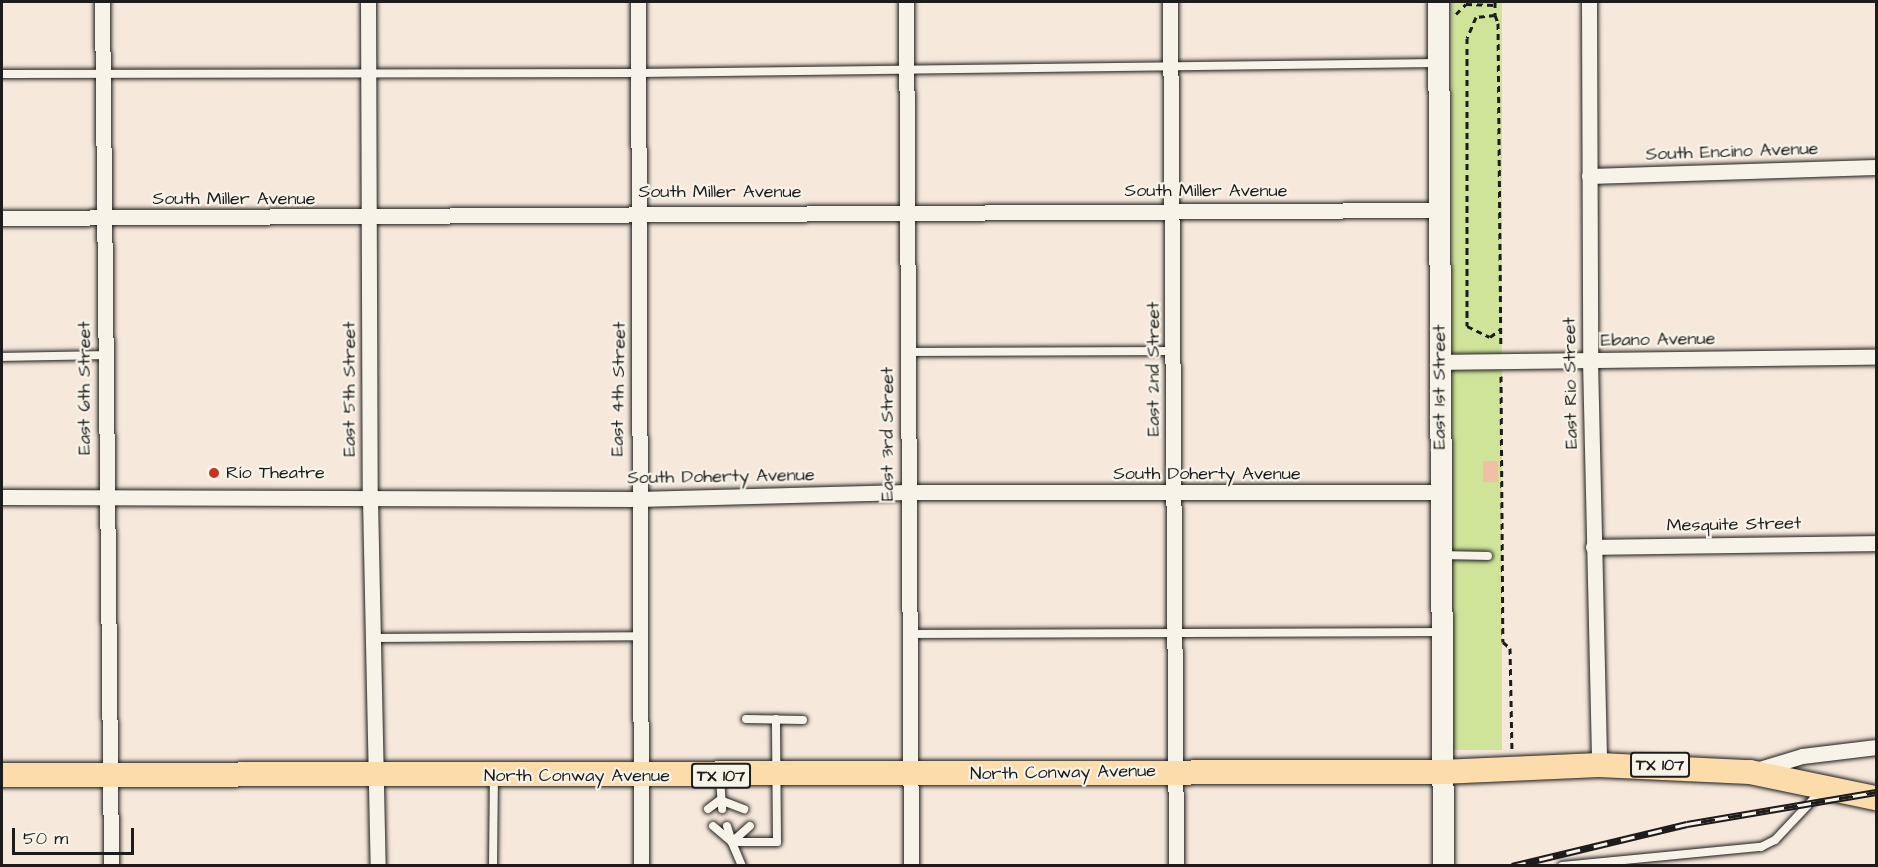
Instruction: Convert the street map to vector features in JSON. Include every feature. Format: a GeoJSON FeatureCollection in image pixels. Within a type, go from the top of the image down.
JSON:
{"type":"FeatureCollection","features":[{"type":"Feature","properties":{"kind":"main road","name":"TX 107"},"geometry":{"type":"LineString","coordinates":[[1441,772],[1599,765],[1750,772],[1876,798]]}},
{"type":"Feature","properties":{"kind":"main road","name":"North Conway Avenue"},"geometry":{"type":"LineString","coordinates":[[2,775],[640,777],[1177,771],[1441,772]]}},
{"type":"Feature","properties":{"kind":"street","name":"East 6th Street"},"geometry":{"type":"LineString","coordinates":[[102,2],[105,496],[111,866]]}},
{"type":"Feature","properties":{"kind":"street","name":"East 5th Street"},"geometry":{"type":"LineString","coordinates":[[368,2],[370,499],[378,866]]}},
{"type":"Feature","properties":{"kind":"street","name":"East 4th Street"},"geometry":{"type":"LineString","coordinates":[[638,2],[640,211],[637,499],[641,866]]}},
{"type":"Feature","properties":{"kind":"street","name":"East 3rd Street"},"geometry":{"type":"LineString","coordinates":[[906,2],[907,492],[911,866]]}},
{"type":"Feature","properties":{"kind":"street","name":"East 2nd Street"},"geometry":{"type":"LineString","coordinates":[[1170,2],[1176,866]]}},
{"type":"Feature","properties":{"kind":"street","name":"East 1st Street"},"geometry":{"type":"LineString","coordinates":[[1438,2],[1443,866]]}},
{"type":"Feature","properties":{"kind":"street","name":"East Rio Street"},"geometry":{"type":"LineString","coordinates":[[1589,2],[1590,360],[1599,765]]}},
{"type":"Feature","properties":{"kind":"street","name":"South Encino Avenue"},"geometry":{"type":"LineString","coordinates":[[1589,176],[1876,167]]}},
{"type":"Feature","properties":{"kind":"street","name":"South Miller Avenue"},"geometry":{"type":"LineString","coordinates":[[2,218],[368,218],[640,211],[1439,210]]}},
{"type":"Feature","properties":{"kind":"street","name":"Ebano Avenue"},"geometry":{"type":"LineString","coordinates":[[1440,363],[1501,368],[1590,360],[1876,357]]}},
{"type":"Feature","properties":{"kind":"street","name":"South Doherty Avenue"},"geometry":{"type":"LineString","coordinates":[[2,497],[637,499],[907,492],[1174,494],[1440,492]]}},
{"type":"Feature","properties":{"kind":"street","name":"Mesquite Street"},"geometry":{"type":"LineString","coordinates":[[1593,547],[1876,543]]}},
{"type":"Feature","properties":{"kind":"street"},"geometry":{"type":"LineString","coordinates":[[1750,772],[1802,756],[1876,747]]}},
{"type":"Feature","properties":{"kind":"lane"},"geometry":{"type":"LineString","coordinates":[[2,74],[639,73],[1438,63]]}},
{"type":"Feature","properties":{"kind":"lane"},"geometry":{"type":"LineString","coordinates":[[907,352],[1174,351]]}},
{"type":"Feature","properties":{"kind":"lane"},"geometry":{"type":"LineString","coordinates":[[2,357],[105,355]]}},
{"type":"Feature","properties":{"kind":"lane"},"geometry":{"type":"LineString","coordinates":[[1441,555],[1488,556]]}},
{"type":"Feature","properties":{"kind":"lane"},"geometry":{"type":"LineString","coordinates":[[909,634],[1441,632]]}},
{"type":"Feature","properties":{"kind":"lane"},"geometry":{"type":"LineString","coordinates":[[374,638],[639,636]]}},
{"type":"Feature","properties":{"kind":"lane"},"geometry":{"type":"LineString","coordinates":[[746,719],[803,720]]}},
{"type":"Feature","properties":{"kind":"lane"},"geometry":{"type":"LineString","coordinates":[[712,826],[732,842],[777,842],[776,719]]}},
{"type":"Feature","properties":{"kind":"lane"},"geometry":{"type":"LineString","coordinates":[[493,866],[494,776]]}},
{"type":"Feature","properties":{"kind":"lane"},"geometry":{"type":"LineString","coordinates":[[720,776],[721,804]]}},
{"type":"Feature","properties":{"kind":"lane"},"geometry":{"type":"LineString","coordinates":[[1562,866],[1761,847],[1775,840],[1824,788]]}},
{"type":"Feature","properties":{"kind":"lane"},"geometry":{"type":"LineString","coordinates":[[708,809],[721,804],[744,809]]}},
{"type":"Feature","properties":{"kind":"lane"},"geometry":{"type":"LineString","coordinates":[[728,826],[742,866]]}},
{"type":"Feature","properties":{"kind":"lane"},"geometry":{"type":"LineString","coordinates":[[732,842],[750,826]]}},
{"type":"Feature","properties":{"kind":"path"},"geometry":{"type":"LineString","coordinates":[[1456,14],[1466,4],[1495,3],[1498,23],[1503,642],[1510,648],[1512,749]]}},
{"type":"Feature","properties":{"kind":"path"},"geometry":{"type":"LineString","coordinates":[[1495,15],[1476,17],[1467,38],[1467,326],[1490,337],[1501,329]]}},
{"type":"Feature","properties":{"kind":"path"},"geometry":{"type":"LineString","coordinates":[[1490,374],[1501,368]]}},
{"type":"Feature","properties":{"kind":"green space"},"geometry":{"type":"Polygon","coordinates":[[[1452,2],[1502,2],[1502,750],[1452,750],[1452,2]]]}},
{"type":"Feature","properties":{"kind":"building"},"geometry":{"type":"Polygon","coordinates":[[[1483,461],[1498,461],[1498,482],[1483,482],[1483,461]]]}},
{"type":"Feature","properties":{"kind":"railway"},"geometry":{"type":"LineString","coordinates":[[1512,866],[1687,824],[1876,792]]}},
{"type":"Feature","properties":{"kind":"place","name":"Río Theatre"},"geometry":{"type":"Point","coordinates":[214,473]}}]}
